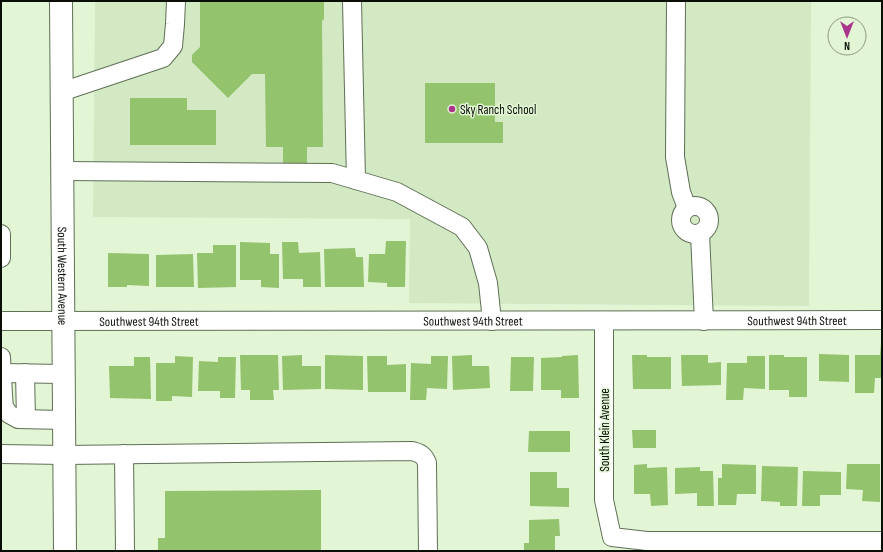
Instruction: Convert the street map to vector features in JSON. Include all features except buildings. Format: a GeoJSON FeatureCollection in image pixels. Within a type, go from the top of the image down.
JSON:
{"type":"FeatureCollection","features":[{"type":"Feature","properties":{"kind":"main road","name":"South Western Avenue"},"geometry":{"type":"LineString","coordinates":[[61,1],[65,551]]}},
{"type":"Feature","properties":{"kind":"street"},"geometry":{"type":"LineString","coordinates":[[61,92],[163,58],[173,46],[176,1]]}},
{"type":"Feature","properties":{"kind":"street"},"geometry":{"type":"LineString","coordinates":[[352,1],[356,180]]}},
{"type":"Feature","properties":{"kind":"street"},"geometry":{"type":"LineString","coordinates":[[676,1],[675,157],[681,192],[688,208],[697,206],[705,210],[708,214],[709,223],[700,234],[704,321]]}},
{"type":"Feature","properties":{"kind":"street"},"geometry":{"type":"LineString","coordinates":[[62,171],[332,173],[397,192],[462,228],[478,248],[488,282],[492,321]]}},
{"type":"Feature","properties":{"kind":"street"},"geometry":{"type":"LineString","coordinates":[[1,234],[1,258]]}},
{"type":"Feature","properties":{"kind":"street","name":"Southwest 94th Street"},"geometry":{"type":"LineString","coordinates":[[1,321],[882,320]]}},
{"type":"Feature","properties":{"kind":"street","name":"South Klein Avenue"},"geometry":{"type":"LineString","coordinates":[[604,321],[604,500],[612,537],[647,541],[882,541]]}},
{"type":"Feature","properties":{"kind":"street"},"geometry":{"type":"LineString","coordinates":[[64,374],[25,373],[1,365],[4,407],[9,414],[18,419],[64,420]]}},
{"type":"Feature","properties":{"kind":"street"},"geometry":{"type":"LineString","coordinates":[[25,373],[26,419]]}},
{"type":"Feature","properties":{"kind":"street"},"geometry":{"type":"LineString","coordinates":[[1,454],[64,455],[412,451],[421,453],[425,457],[427,463],[428,551]]}},
{"type":"Feature","properties":{"kind":"street"},"geometry":{"type":"LineString","coordinates":[[124,454],[125,551]]}},
{"type":"Feature","properties":{"kind":"shaded area","name":"Sky Ranch School"},"geometry":{"type":"Polygon","coordinates":[[[95,1],[811,1],[809,306],[409,303],[410,219],[93,217],[95,1]]]}},
{"type":"Feature","properties":{"kind":"place","name":"Sky Ranch School"},"geometry":{"type":"Point","coordinates":[452,109]}}]}
